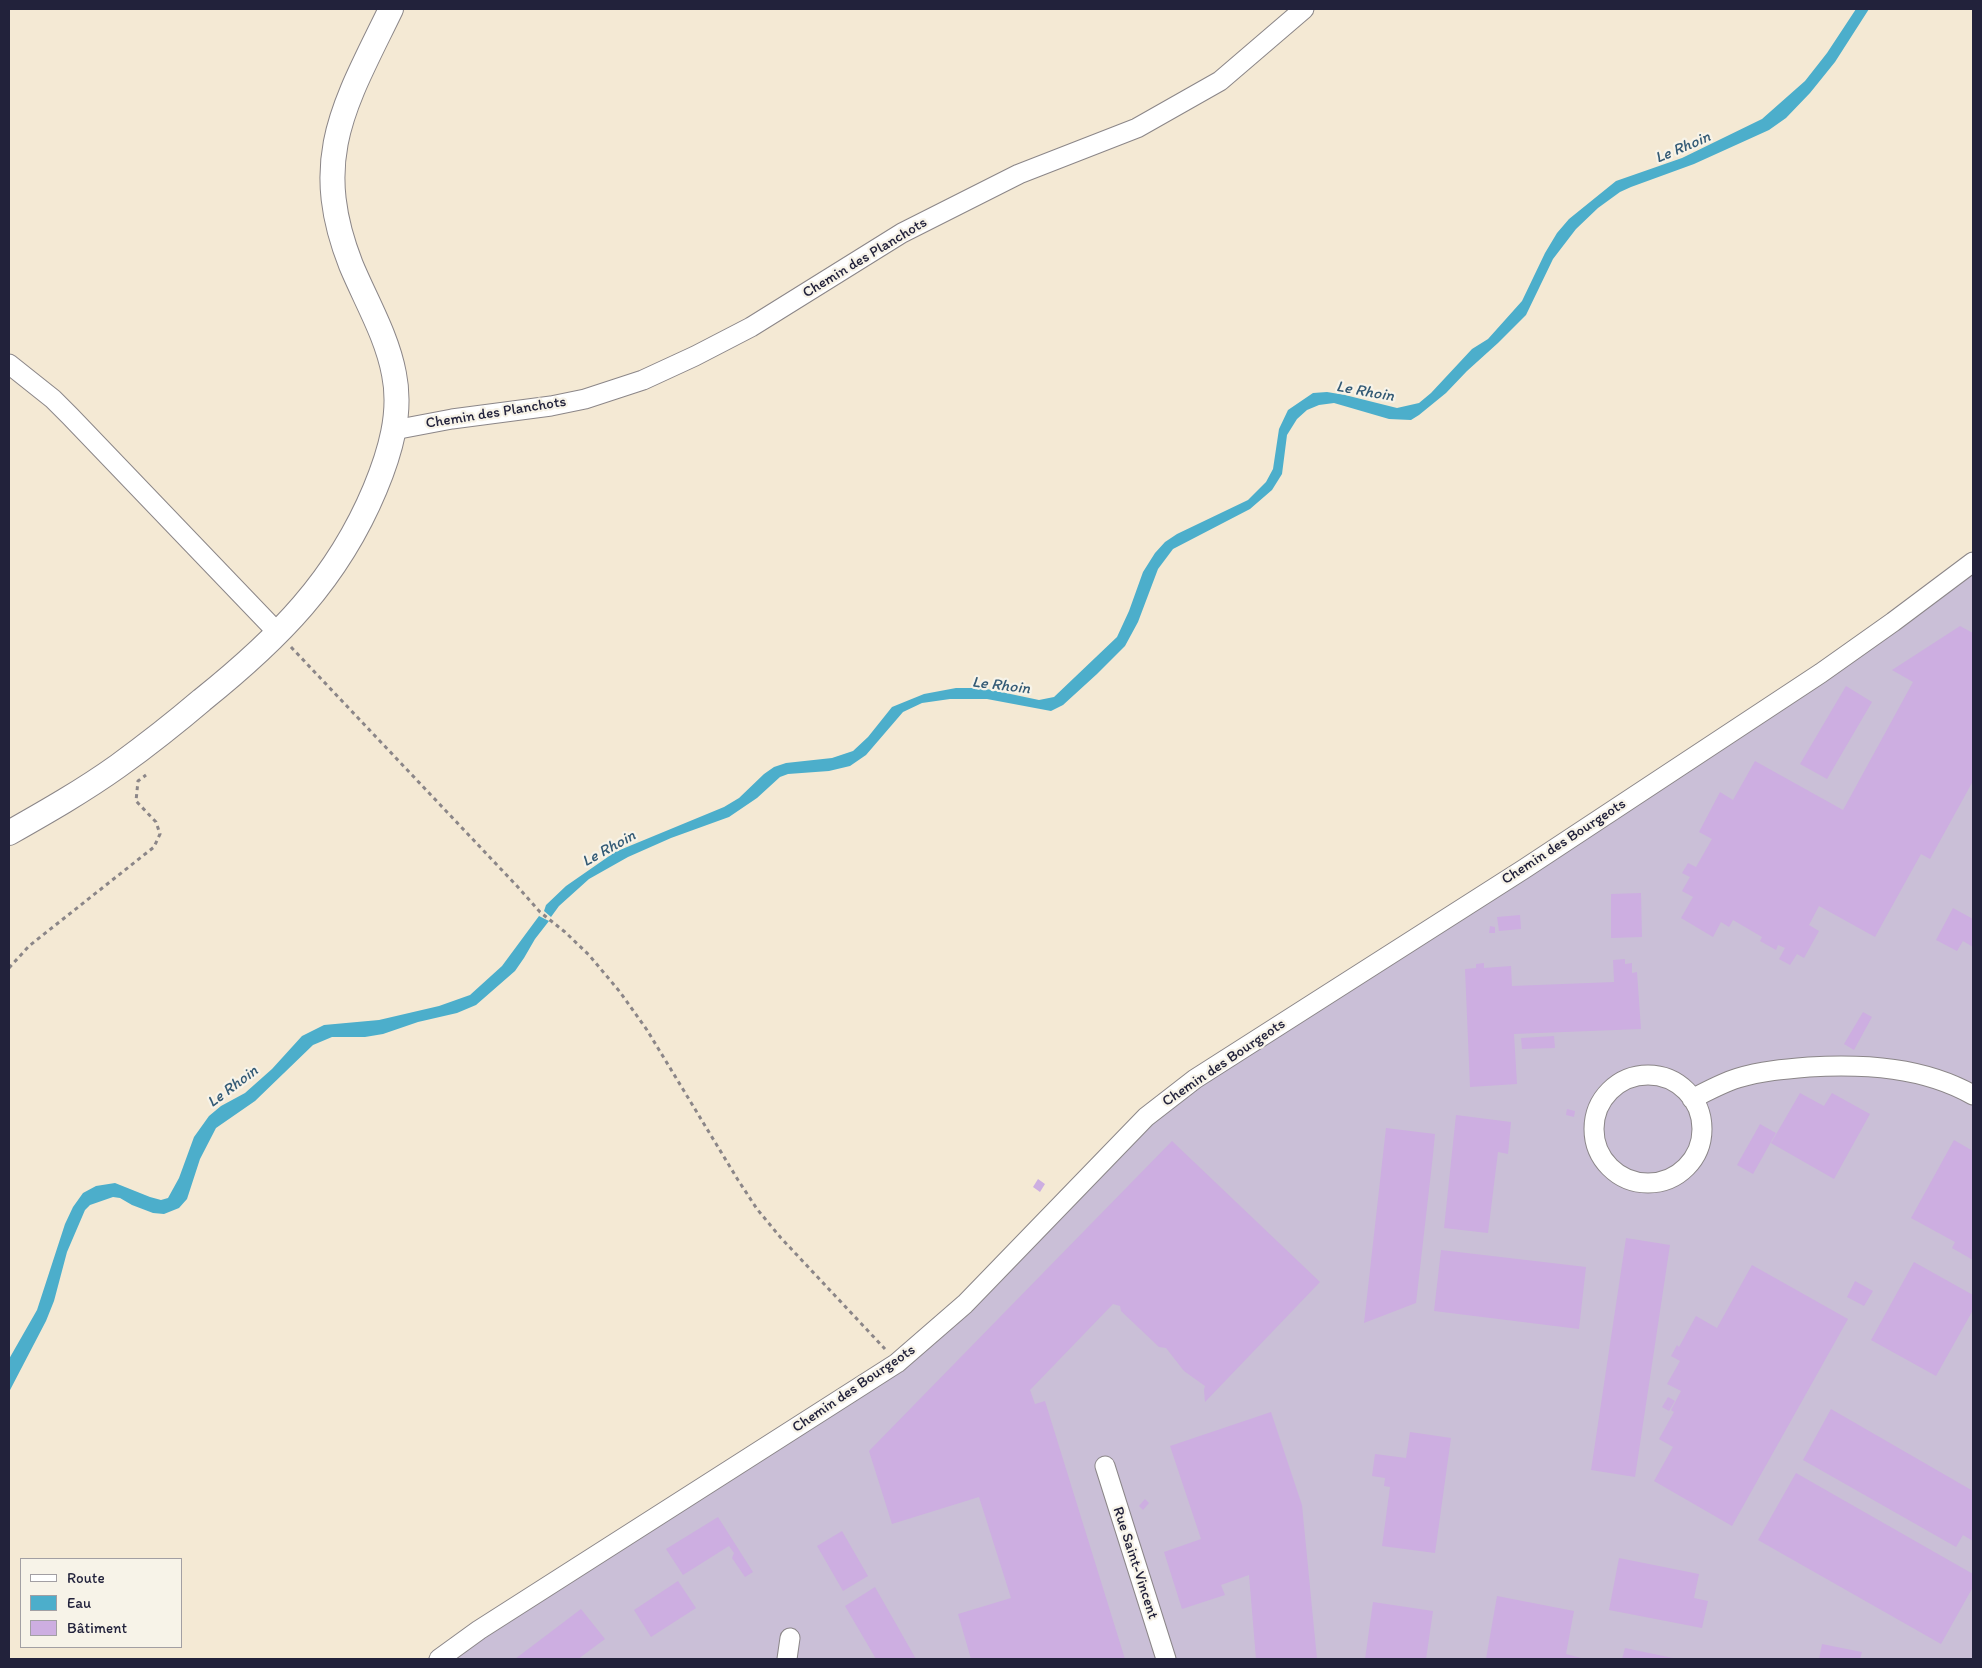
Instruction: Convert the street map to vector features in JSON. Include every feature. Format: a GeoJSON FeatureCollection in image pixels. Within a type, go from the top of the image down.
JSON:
{"type":"FeatureCollection","features":[{"type":"Feature","properties":{"kind":"street"},"geometry":{"type":"LineString","coordinates":[[9,833],[78,793],[157,737],[230,678],[285,645],[304,607],[350,541],[368,506],[383,469],[394,430],[395,377],[389,352],[337,223],[332,199],[331,175],[333,151],[346,106],[391,9]]}},
{"type":"Feature","properties":{"kind":"street","name":"Chemin des Planchots"},"geometry":{"type":"LineString","coordinates":[[394,430],[452,418],[552,406],[584,399],[626,386],[695,356],[751,327],[902,233],[1019,174],[1137,128],[1220,81],[1304,9]]}},
{"type":"Feature","properties":{"kind":"street"},"geometry":{"type":"LineString","coordinates":[[9,364],[70,416],[285,645]]}},
{"type":"Feature","properties":{"kind":"street","name":"Chemin des Bourgeots"},"geometry":{"type":"LineString","coordinates":[[439,1659],[479,1630],[897,1363],[965,1304],[1146,1117],[1170,1097],[1230,1056],[1524,869],[1821,673],[1973,562]]}},
{"type":"Feature","properties":{"kind":"street"},"geometry":{"type":"LineString","coordinates":[[1692,1099],[1737,1078],[1775,1069],[1864,1066],[1911,1072],[1956,1085],[1973,1095]]}},
{"type":"Feature","properties":{"kind":"street"},"geometry":{"type":"LineString","coordinates":[[1635,1076],[1661,1077],[1678,1085],[1692,1099],[1698,1110],[1702,1136],[1692,1160],[1672,1178],[1648,1184],[1634,1182],[1611,1170],[1603,1160],[1594,1136],[1594,1122],[1603,1098],[1622,1081],[1635,1076]]}},
{"type":"Feature","properties":{"kind":"street","name":"Rue Saint-Vincent"},"geometry":{"type":"LineString","coordinates":[[1105,1466],[1166,1659]]}},
{"type":"Feature","properties":{"kind":"street"},"geometry":{"type":"LineString","coordinates":[[787,1659],[790,1638]]}},
{"type":"Feature","properties":{"kind":"path"},"geometry":{"type":"LineString","coordinates":[[285,645],[503,871],[540,912],[589,955],[620,992],[647,1030],[738,1180],[758,1209],[782,1238],[897,1363]]}},
{"type":"Feature","properties":{"kind":"path"},"geometry":{"type":"LineString","coordinates":[[9,968],[29,946],[154,847],[160,834],[156,822],[136,801],[138,781],[153,768]]}},
{"type":"Feature","properties":{"kind":"shaded area"},"geometry":{"type":"Polygon","coordinates":[[[1973,552],[1973,1659],[427,1659],[484,1620],[879,1375],[955,1303],[1149,1105],[1880,623],[1973,552]]]}},
{"type":"Feature","properties":{"kind":"water"},"geometry":{"type":"Polygon","coordinates":[[[1856,9],[1869,9],[1835,62],[1810,93],[1786,118],[1769,130],[1694,164],[1620,192],[1598,208],[1576,229],[1553,259],[1526,315],[1446,393],[1419,415],[1411,420],[1389,419],[1334,403],[1319,405],[1307,410],[1297,419],[1287,435],[1282,474],[1272,490],[1250,509],[1173,549],[1158,569],[1138,622],[1125,646],[1063,705],[1051,711],[987,699],[950,699],[922,703],[903,712],[866,755],[850,766],[829,771],[788,774],[780,777],[757,798],[729,817],[671,838],[628,857],[589,879],[559,906],[551,917],[544,911],[546,905],[566,886],[615,852],[724,807],[739,798],[774,767],[786,763],[832,758],[853,751],[868,737],[892,707],[924,694],[956,688],[982,688],[1039,700],[1054,697],[1117,637],[1143,572],[1155,553],[1165,542],[1177,534],[1248,500],[1266,482],[1273,469],[1279,429],[1288,410],[1313,393],[1327,392],[1397,408],[1419,403],[1431,393],[1472,349],[1488,339],[1522,301],[1545,253],[1557,233],[1569,219],[1616,181],[1682,158],[1762,119],[1805,81],[1827,53],[1856,9]]]}},
{"type":"Feature","properties":{"kind":"water"},"geometry":{"type":"Polygon","coordinates":[[[539,916],[549,921],[515,971],[476,1005],[457,1013],[418,1022],[383,1034],[365,1037],[332,1037],[313,1045],[255,1101],[216,1128],[200,1159],[187,1199],[179,1208],[164,1214],[153,1213],[120,1198],[113,1197],[90,1205],[85,1210],[67,1252],[54,1301],[46,1321],[9,1392],[9,1359],[37,1310],[65,1224],[73,1207],[83,1193],[96,1186],[115,1183],[150,1197],[161,1200],[168,1198],[179,1178],[194,1137],[209,1116],[221,1106],[245,1093],[272,1069],[302,1036],[324,1025],[379,1020],[439,1006],[470,995],[502,966],[539,916]]]}},
{"type":"Feature","properties":{"kind":"building"},"geometry":{"type":"Polygon","coordinates":[[[1960,626],[1973,633],[1973,781],[1930,859],[1921,854],[1875,937],[1819,906],[1809,925],[1819,931],[1804,958],[1797,954],[1790,965],[1779,959],[1785,948],[1778,945],[1776,950],[1760,941],[1762,937],[1733,920],[1729,927],[1721,922],[1713,937],[1681,918],[1693,897],[1682,891],[1690,877],[1682,873],[1688,863],[1696,867],[1712,839],[1699,832],[1720,792],[1733,800],[1755,761],[1843,810],[1913,682],[1892,670],[1960,626]]]}},
{"type":"Feature","properties":{"kind":"building"},"geometry":{"type":"Polygon","coordinates":[[[1846,686],[1872,702],[1827,779],[1800,764],[1846,686]]]}},
{"type":"Feature","properties":{"kind":"building"},"geometry":{"type":"Polygon","coordinates":[[[1641,893],[1642,937],[1611,938],[1611,894],[1641,893]]]}},
{"type":"Feature","properties":{"kind":"building"},"geometry":{"type":"Polygon","coordinates":[[[1953,908],[1973,919],[1973,947],[1963,941],[1957,951],[1936,940],[1953,908]]]}},
{"type":"Feature","properties":{"kind":"building"},"geometry":{"type":"Polygon","coordinates":[[[1520,915],[1521,929],[1499,931],[1497,917],[1520,915]]]}},
{"type":"Feature","properties":{"kind":"building"},"geometry":{"type":"Polygon","coordinates":[[[1490,926],[1495,927],[1495,933],[1489,933],[1490,926]]]}},
{"type":"Feature","properties":{"kind":"building"},"geometry":{"type":"Polygon","coordinates":[[[1625,959],[1625,964],[1632,963],[1632,973],[1637,972],[1641,1029],[1514,1034],[1517,1084],[1470,1087],[1465,969],[1476,968],[1476,964],[1484,963],[1484,968],[1511,966],[1512,986],[1614,982],[1613,960],[1625,959]]]}},
{"type":"Feature","properties":{"kind":"building"},"geometry":{"type":"Polygon","coordinates":[[[1863,1012],[1872,1017],[1854,1050],[1844,1044],[1863,1012]]]}},
{"type":"Feature","properties":{"kind":"building"},"geometry":{"type":"Polygon","coordinates":[[[1554,1036],[1555,1048],[1522,1049],[1521,1038],[1554,1036]]]}},
{"type":"Feature","properties":{"kind":"building"},"geometry":{"type":"Polygon","coordinates":[[[1800,1093],[1824,1106],[1832,1093],[1870,1114],[1834,1179],[1771,1143],[1800,1093]]]}},
{"type":"Feature","properties":{"kind":"building"},"geometry":{"type":"Polygon","coordinates":[[[1567,1109],[1575,1111],[1574,1117],[1566,1115],[1567,1109]]]}},
{"type":"Feature","properties":{"kind":"building"},"geometry":{"type":"Polygon","coordinates":[[[1456,1115],[1511,1122],[1508,1154],[1498,1152],[1488,1233],[1444,1228],[1456,1115]]]}},
{"type":"Feature","properties":{"kind":"building"},"geometry":{"type":"Polygon","coordinates":[[[1760,1124],[1776,1133],[1753,1174],[1737,1165],[1760,1124]]]}},
{"type":"Feature","properties":{"kind":"building"},"geometry":{"type":"Polygon","coordinates":[[[1386,1128],[1435,1134],[1433,1155],[1416,1303],[1364,1323],[1386,1128]]]}},
{"type":"Feature","properties":{"kind":"building"},"geometry":{"type":"Polygon","coordinates":[[[1954,1140],[1973,1151],[1973,1260],[1952,1248],[1955,1242],[1911,1218],[1954,1140]]]}},
{"type":"Feature","properties":{"kind":"building"},"geometry":{"type":"Polygon","coordinates":[[[1172,1141],[1320,1282],[1205,1402],[1205,1386],[1184,1371],[1166,1348],[1159,1347],[1121,1311],[1120,1306],[1113,1304],[1030,1390],[1035,1404],[1045,1401],[1125,1659],[971,1659],[958,1614],[1011,1598],[979,1497],[892,1524],[869,1451],[1172,1141]]]}},
{"type":"Feature","properties":{"kind":"building"},"geometry":{"type":"Polygon","coordinates":[[[1038,1179],[1045,1184],[1040,1192],[1033,1187],[1038,1179]]]}},
{"type":"Feature","properties":{"kind":"building"},"geometry":{"type":"Polygon","coordinates":[[[1626,1238],[1670,1245],[1635,1477],[1591,1470],[1626,1238]]]}},
{"type":"Feature","properties":{"kind":"building"},"geometry":{"type":"Polygon","coordinates":[[[1441,1250],[1586,1267],[1579,1329],[1434,1311],[1441,1250]]]}},
{"type":"Feature","properties":{"kind":"building"},"geometry":{"type":"Polygon","coordinates":[[[1914,1262],[1973,1295],[1973,1310],[1936,1376],[1871,1340],[1914,1262]]]}},
{"type":"Feature","properties":{"kind":"building"},"geometry":{"type":"Polygon","coordinates":[[[1752,1265],[1848,1319],[1732,1526],[1654,1481],[1673,1447],[1659,1439],[1674,1412],[1671,1410],[1681,1391],[1667,1384],[1680,1361],[1671,1356],[1677,1345],[1679,1347],[1696,1316],[1717,1328],[1752,1265]]]}},
{"type":"Feature","properties":{"kind":"building"},"geometry":{"type":"Polygon","coordinates":[[[1855,1281],[1873,1291],[1864,1306],[1847,1297],[1855,1281]]]}},
{"type":"Feature","properties":{"kind":"building"},"geometry":{"type":"Polygon","coordinates":[[[1668,1397],[1675,1401],[1669,1411],[1662,1407],[1668,1397]]]}},
{"type":"Feature","properties":{"kind":"building"},"geometry":{"type":"Polygon","coordinates":[[[1831,1409],[1973,1491],[1973,1541],[1963,1535],[1956,1547],[1803,1460],[1831,1409]]]}},
{"type":"Feature","properties":{"kind":"building"},"geometry":{"type":"Polygon","coordinates":[[[1271,1412],[1302,1505],[1317,1659],[1256,1659],[1249,1575],[1221,1585],[1225,1595],[1182,1609],[1164,1552],[1201,1539],[1170,1446],[1271,1412]]]}},
{"type":"Feature","properties":{"kind":"building"},"geometry":{"type":"Polygon","coordinates":[[[1410,1432],[1451,1438],[1435,1553],[1382,1546],[1390,1487],[1384,1486],[1385,1478],[1372,1476],[1375,1454],[1406,1458],[1410,1432]]]}},
{"type":"Feature","properties":{"kind":"building"},"geometry":{"type":"Polygon","coordinates":[[[1796,1473],[1973,1574],[1973,1587],[1941,1644],[1758,1540],[1796,1473]]]}},
{"type":"Feature","properties":{"kind":"building"},"geometry":{"type":"Polygon","coordinates":[[[1145,1499],[1149,1503],[1143,1510],[1139,1506],[1145,1499]]]}},
{"type":"Feature","properties":{"kind":"building"},"geometry":{"type":"Polygon","coordinates":[[[718,1517],[753,1572],[745,1577],[732,1558],[734,1553],[729,1546],[683,1575],[666,1549],[718,1517]]]}},
{"type":"Feature","properties":{"kind":"building"},"geometry":{"type":"Polygon","coordinates":[[[842,1531],[868,1576],[843,1591],[817,1546],[842,1531]]]}},
{"type":"Feature","properties":{"kind":"building"},"geometry":{"type":"Polygon","coordinates":[[[1619,1558],[1699,1574],[1694,1598],[1708,1601],[1702,1628],[1609,1610],[1619,1558]]]}},
{"type":"Feature","properties":{"kind":"building"},"geometry":{"type":"Polygon","coordinates":[[[678,1581],[696,1608],[651,1637],[634,1610],[678,1581]]]}},
{"type":"Feature","properties":{"kind":"building"},"geometry":{"type":"Polygon","coordinates":[[[875,1587],[916,1659],[876,1659],[845,1606],[875,1587]]]}},
{"type":"Feature","properties":{"kind":"building"},"geometry":{"type":"Polygon","coordinates":[[[1497,1596],[1574,1611],[1566,1654],[1585,1659],[1486,1659],[1497,1596]]]}},
{"type":"Feature","properties":{"kind":"building"},"geometry":{"type":"Polygon","coordinates":[[[1373,1602],[1433,1611],[1426,1659],[1365,1659],[1373,1602]]]}},
{"type":"Feature","properties":{"kind":"building"},"geometry":{"type":"Polygon","coordinates":[[[581,1609],[605,1639],[578,1659],[515,1659],[581,1609]]]}},
{"type":"Feature","properties":{"kind":"building"},"geometry":{"type":"Polygon","coordinates":[[[1822,1644],[1862,1652],[1860,1659],[1819,1659],[1822,1644]]]}},
{"type":"Feature","properties":{"kind":"building"},"geometry":{"type":"Polygon","coordinates":[[[1625,1648],[1673,1658],[1673,1659],[1622,1659],[1625,1648]]]}},
{"type":"Feature","properties":{"kind":"water label","name":"Le Rhoin"},"geometry":{"type":"Point","coordinates":[1683,148]}},
{"type":"Feature","properties":{"kind":"water label","name":"Le Rhoin"},"geometry":{"type":"Point","coordinates":[1365,392]}},
{"type":"Feature","properties":{"kind":"water label","name":"Le Rhoin"},"geometry":{"type":"Point","coordinates":[1001,686]}},
{"type":"Feature","properties":{"kind":"water label","name":"Le Rhoin"},"geometry":{"type":"Point","coordinates":[609,849]}},
{"type":"Feature","properties":{"kind":"water label","name":"Le Rhoin"},"geometry":{"type":"Point","coordinates":[233,1087]}}]}
